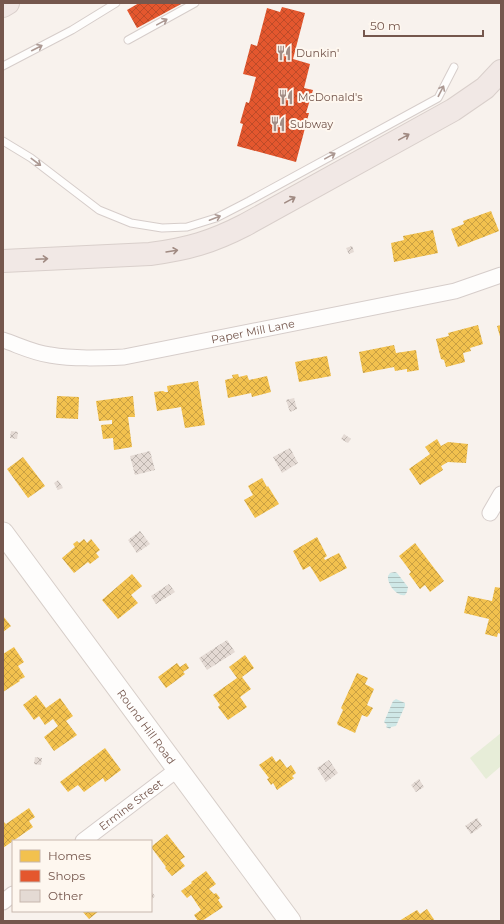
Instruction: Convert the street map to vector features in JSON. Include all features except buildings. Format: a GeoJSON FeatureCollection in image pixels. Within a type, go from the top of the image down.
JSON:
{"type":"FeatureCollection","features":[{"type":"Feature","properties":{"kind":"highway"},"geometry":{"type":"LineString","coordinates":[[3,6],[8,3]]}},
{"type":"Feature","properties":{"kind":"highway"},"geometry":{"type":"LineString","coordinates":[[3,261],[158,253],[199,245],[222,237],[453,110],[485,88],[501,71]]}},
{"type":"Feature","properties":{"kind":"main road","name":"Round Hill Road"},"geometry":{"type":"LineString","coordinates":[[3,533],[290,921]]}},
{"type":"Feature","properties":{"kind":"street","name":"Paper Mill Lane"},"geometry":{"type":"LineString","coordinates":[[3,340],[48,355],[94,358],[124,357],[455,291],[501,275]]}},
{"type":"Feature","properties":{"kind":"street"},"geometry":{"type":"LineString","coordinates":[[490,513],[501,494]]}},
{"type":"Feature","properties":{"kind":"street","name":"Ermine Street"},"geometry":{"type":"LineString","coordinates":[[84,840],[178,769]]}},
{"type":"Feature","properties":{"kind":"street"},"geometry":{"type":"LineString","coordinates":[[3,902],[12,895]]}},
{"type":"Feature","properties":{"kind":"lane"},"geometry":{"type":"LineString","coordinates":[[3,66],[72,30],[116,3]]}},
{"type":"Feature","properties":{"kind":"lane"},"geometry":{"type":"LineString","coordinates":[[128,40],[195,3]]}},
{"type":"Feature","properties":{"kind":"lane"},"geometry":{"type":"LineString","coordinates":[[3,141],[31,158],[99,210],[131,223],[162,228],[187,226],[216,218],[236,208],[438,98],[454,66]]}},
{"type":"Feature","properties":{"kind":"green space"},"geometry":{"type":"Polygon","coordinates":[[[501,733],[501,766],[486,779],[470,758],[501,733]]]}},
{"type":"Feature","properties":{"kind":"water"},"geometry":{"type":"Polygon","coordinates":[[[395,572],[408,587],[405,595],[396,592],[389,583],[388,576],[390,573],[395,572]]]}},
{"type":"Feature","properties":{"kind":"water"},"geometry":{"type":"Polygon","coordinates":[[[396,699],[405,703],[405,706],[396,726],[391,727],[390,729],[386,727],[387,725],[384,722],[393,701],[396,699]]]}},
{"type":"Feature","properties":{"kind":"place","name":"Dunkin'"},"geometry":{"type":"Point","coordinates":[284,53]}},
{"type":"Feature","properties":{"kind":"place","name":"McDonald's"},"geometry":{"type":"Point","coordinates":[286,97]}},
{"type":"Feature","properties":{"kind":"place","name":"Subway"},"geometry":{"type":"Point","coordinates":[278,124]}}]}
